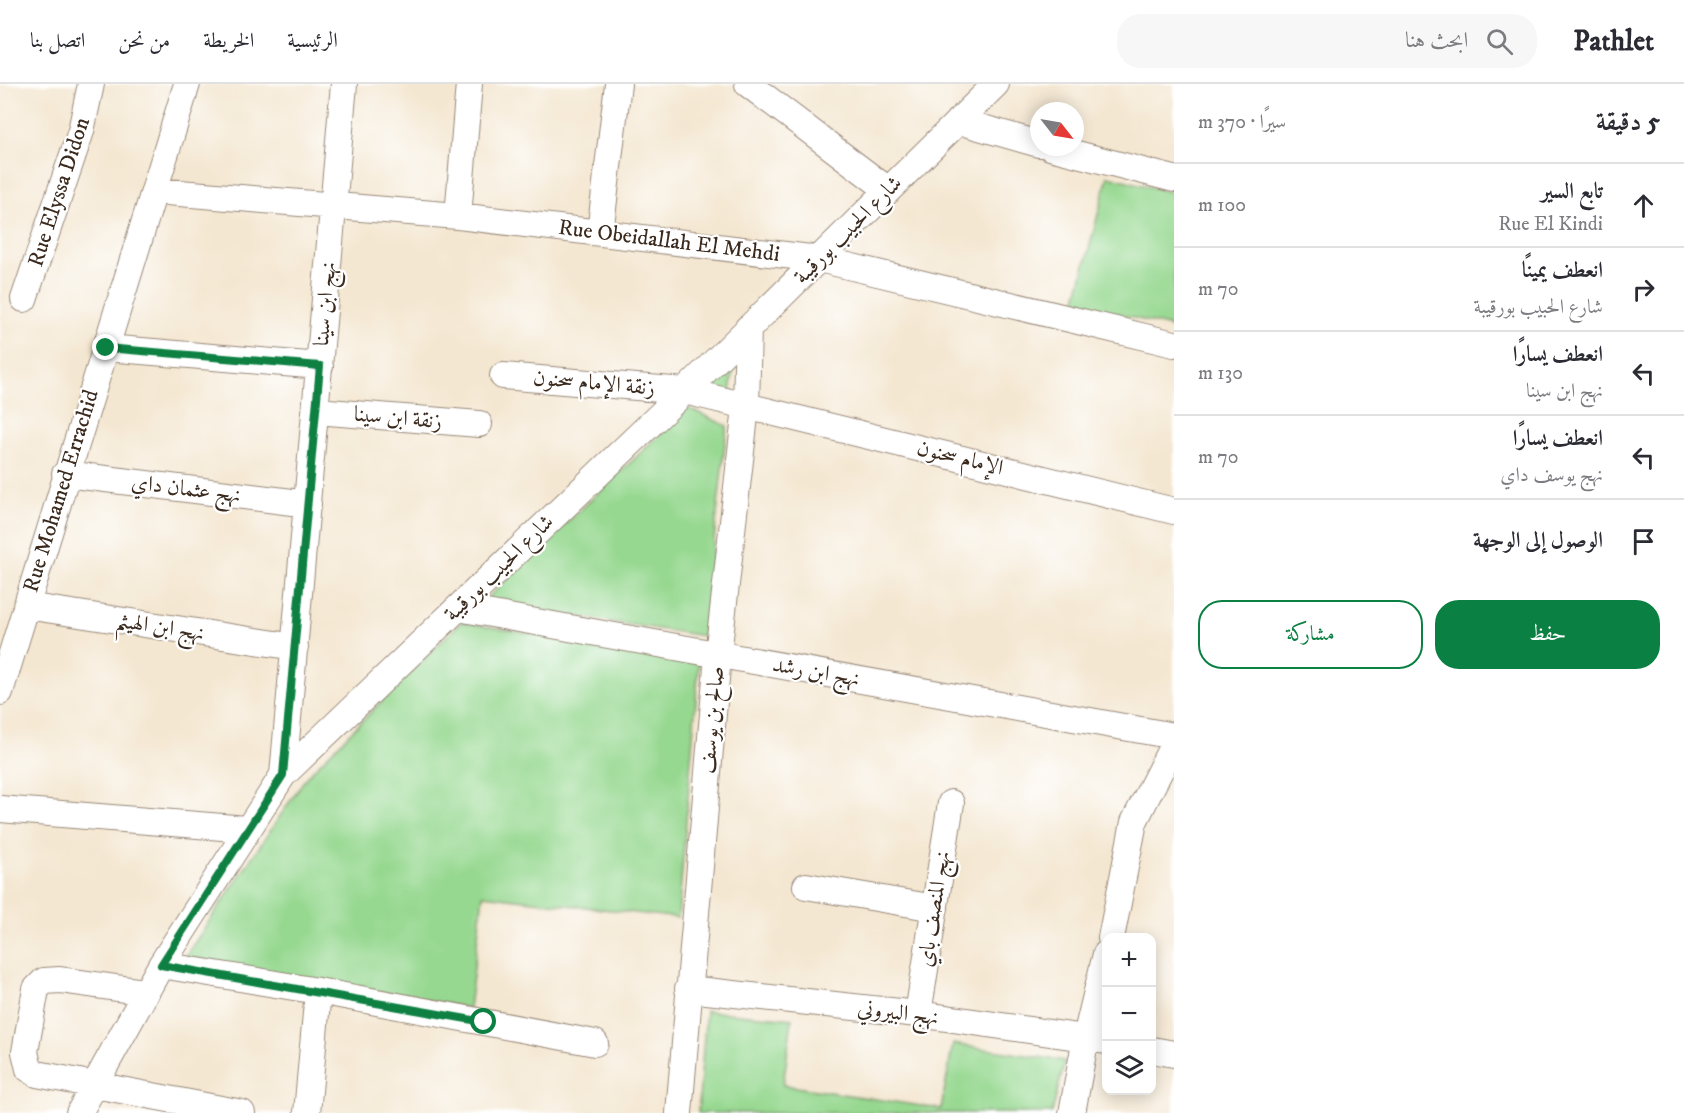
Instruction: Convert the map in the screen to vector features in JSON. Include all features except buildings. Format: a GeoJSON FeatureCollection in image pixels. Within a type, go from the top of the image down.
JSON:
{"type":"FeatureCollection","features":[{"type":"Feature","properties":{"kind":"street","name":"Rue Elyssa Didon"},"geometry":{"type":"LineString","coordinates":[[24,299],[81,131],[91,84]]}},
{"type":"Feature","properties":{"kind":"street","name":"Rue Mohamed Errachid"},"geometry":{"type":"LineString","coordinates":[[0,692],[65,474],[187,84]]}},
{"type":"Feature","properties":{"kind":"street","name":"نهج ابن سينا"},"geometry":{"type":"LineString","coordinates":[[283,775],[344,84]]}},
{"type":"Feature","properties":{"kind":"street"},"geometry":{"type":"LineString","coordinates":[[458,216],[469,84]]}},
{"type":"Feature","properties":{"kind":"street"},"geometry":{"type":"LineString","coordinates":[[600,233],[618,84]]}},
{"type":"Feature","properties":{"kind":"street"},"geometry":{"type":"LineString","coordinates":[[748,84],[888,190]]}},
{"type":"Feature","properties":{"kind":"street","name":"شارع الحبيب بورقيبة"},"geometry":{"type":"LineString","coordinates":[[79,1113],[161,965],[283,775],[685,391],[996,84]]}},
{"type":"Feature","properties":{"kind":"street"},"geometry":{"type":"LineString","coordinates":[[958,121],[1030,141]]}},
{"type":"Feature","properties":{"kind":"street"},"geometry":{"type":"LineString","coordinates":[[1084,156],[1174,179]]}},
{"type":"Feature","properties":{"kind":"street","name":"Rue Obeidallah El Mehdi"},"geometry":{"type":"LineString","coordinates":[[155,191],[458,216],[819,259],[1174,344]]}},
{"type":"Feature","properties":{"kind":"street","name":"صالح بن يوسف"},"geometry":{"type":"LineString","coordinates":[[679,1113],[718,655],[746,407],[748,328]]}},
{"type":"Feature","properties":{"kind":"street"},"geometry":{"type":"LineString","coordinates":[[106,348],[320,366]]}},
{"type":"Feature","properties":{"kind":"street","name":"زنقة الإمام سحنون"},"geometry":{"type":"LineString","coordinates":[[503,376],[685,391],[746,407]]}},
{"type":"Feature","properties":{"kind":"street","name":"الإمام سحنون"},"geometry":{"type":"LineString","coordinates":[[746,407],[1174,511]]}},
{"type":"Feature","properties":{"kind":"street","name":"زنقة ابن سينا"},"geometry":{"type":"LineString","coordinates":[[316,411],[479,424]]}},
{"type":"Feature","properties":{"kind":"street","name":"نهج عثمان داي"},"geometry":{"type":"LineString","coordinates":[[65,474],[308,504]]}},
{"type":"Feature","properties":{"kind":"street","name":"نهج ابن الهيثم"},"geometry":{"type":"LineString","coordinates":[[26,606],[295,647]]}},
{"type":"Feature","properties":{"kind":"street","name":"نهج ابن رشد"},"geometry":{"type":"LineString","coordinates":[[458,608],[1174,736]]}},
{"type":"Feature","properties":{"kind":"street"},"geometry":{"type":"LineString","coordinates":[[1112,933],[1134,822],[1174,743]]}},
{"type":"Feature","properties":{"kind":"street","name":"نهج المنصف باي"},"geometry":{"type":"LineString","coordinates":[[918,1014],[951,803]]}},
{"type":"Feature","properties":{"kind":"street"},"geometry":{"type":"LineString","coordinates":[[0,809],[247,829]]}},
{"type":"Feature","properties":{"kind":"street"},"geometry":{"type":"LineString","coordinates":[[806,886],[935,908]]}},
{"type":"Feature","properties":{"kind":"street"},"geometry":{"type":"LineString","coordinates":[[161,965],[318,991],[595,1043]]}},
{"type":"Feature","properties":{"kind":"street"},"geometry":{"type":"LineString","coordinates":[[145,992],[60,980],[44,981],[36,989],[25,1052],[29,1069],[37,1074],[242,1113]]}},
{"type":"Feature","properties":{"kind":"street"},"geometry":{"type":"LineString","coordinates":[[1072,1113],[1096,1039],[1103,987]]}},
{"type":"Feature","properties":{"kind":"street","name":"نهج البيروني"},"geometry":{"type":"LineString","coordinates":[[688,989],[918,1014],[1096,1039]]}},
{"type":"Feature","properties":{"kind":"street"},"geometry":{"type":"LineString","coordinates":[[307,1113],[318,991]]}},
{"type":"Feature","properties":{"kind":"street"},"geometry":{"type":"LineString","coordinates":[[1156,1051],[1174,1054]]}},
{"type":"Feature","properties":{"kind":"green space"},"geometry":{"type":"Polygon","coordinates":[[[1108,176],[1174,193],[1174,328],[1075,303],[1108,176]]]}},
{"type":"Feature","properties":{"kind":"green space"},"geometry":{"type":"Polygon","coordinates":[[[734,360],[730,395],[707,386],[734,360]]]}},
{"type":"Feature","properties":{"kind":"green space"},"geometry":{"type":"Polygon","coordinates":[[[688,408],[727,426],[703,636],[483,602],[688,408]]]}},
{"type":"Feature","properties":{"kind":"green space"},"geometry":{"type":"Polygon","coordinates":[[[461,622],[699,663],[678,918],[483,895],[469,1008],[185,957],[307,776],[461,622]]]}},
{"type":"Feature","properties":{"kind":"green space"},"geometry":{"type":"Polygon","coordinates":[[[706,1011],[792,1019],[783,1085],[941,1109],[953,1044],[1065,1061],[1052,1113],[698,1113],[706,1011]]]}},
{"type":"Feature","properties":{"kind":"route"},"geometry":{"type":"LineString","coordinates":[[106,348],[320,366],[283,775],[161,965],[484,1022]]}}]}
